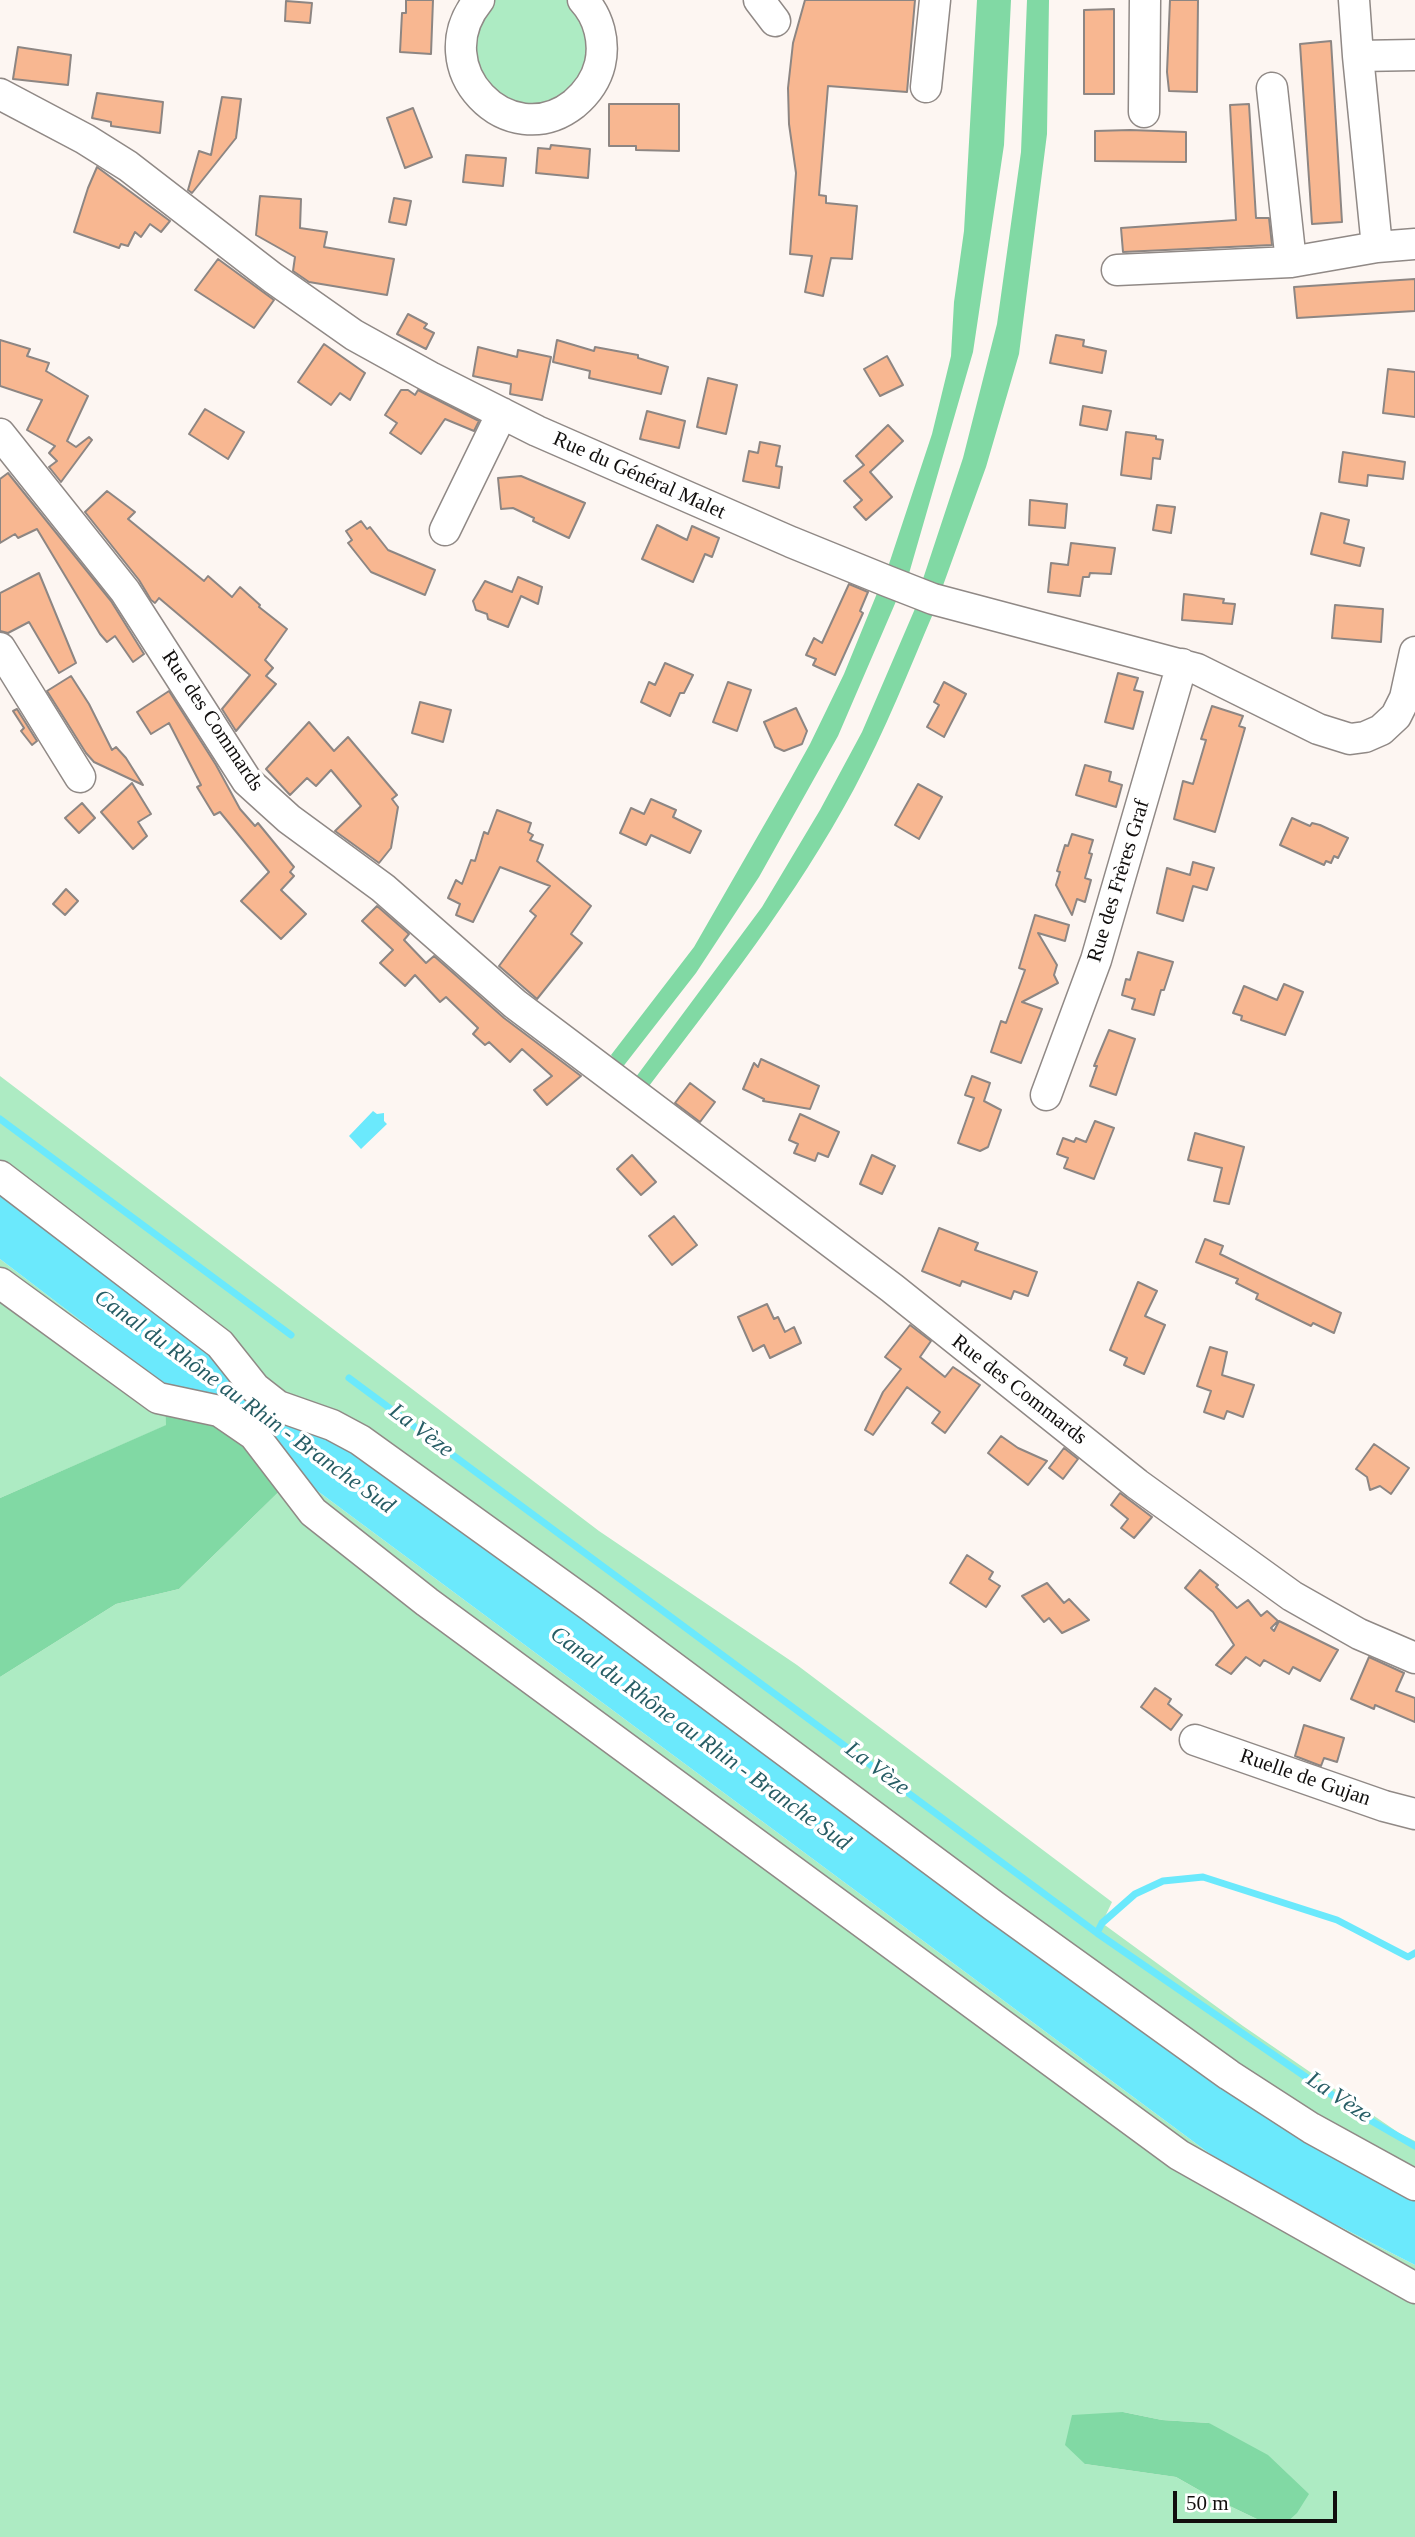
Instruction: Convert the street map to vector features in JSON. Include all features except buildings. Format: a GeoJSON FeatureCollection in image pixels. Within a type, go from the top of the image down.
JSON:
{"type":"FeatureCollection","features":[{"type":"Feature","properties":{"kind":"street"},"geometry":{"type":"LineString","coordinates":[[472,4],[461,33],[460,56],[467,78],[480,97],[499,111],[521,118],[544,118],[566,110],[584,95],[597,75],[603,52],[600,29],[590,7],[583,0]]}},
{"type":"Feature","properties":{"kind":"street"},"geometry":{"type":"LineString","coordinates":[[926,87],[935,0]]}},
{"type":"Feature","properties":{"kind":"street"},"geometry":{"type":"LineString","coordinates":[[1144,112],[1145,0]]}},
{"type":"Feature","properties":{"kind":"street"},"geometry":{"type":"LineString","coordinates":[[1354,0],[1377,247]]}},
{"type":"Feature","properties":{"kind":"street"},"geometry":{"type":"LineString","coordinates":[[1358,56],[1415,55]]}},
{"type":"Feature","properties":{"kind":"street"},"geometry":{"type":"LineString","coordinates":[[1272,88],[1291,262]]}},
{"type":"Feature","properties":{"kind":"street","name":"Rue du Général Malet"},"geometry":{"type":"LineString","coordinates":[[0,94],[85,139],[128,166],[273,278],[354,335],[430,377],[537,431],[811,551],[887,581],[933,599],[1182,664],[1250,693],[1338,737],[1350,739],[1365,737],[1381,730],[1396,716],[1405,698],[1415,652]]}},
{"type":"Feature","properties":{"kind":"street"},"geometry":{"type":"LineString","coordinates":[[1117,270],[1291,262],[1377,247],[1415,244]]}},
{"type":"Feature","properties":{"kind":"street"},"geometry":{"type":"LineString","coordinates":[[445,530],[502,413]]}},
{"type":"Feature","properties":{"kind":"street","name":"Rue des Commards"},"geometry":{"type":"LineString","coordinates":[[0,434],[125,591],[247,780],[289,819],[383,888],[515,1004],[874,1275],[1137,1483],[1292,1596],[1359,1634],[1415,1658]]}},
{"type":"Feature","properties":{"kind":"street"},"geometry":{"type":"LineString","coordinates":[[0,649],[80,777]]}},
{"type":"Feature","properties":{"kind":"street","name":"Rue des Frères Graf"},"geometry":{"type":"LineString","coordinates":[[1046,1095],[1096,960],[1182,664]]}},
{"type":"Feature","properties":{"kind":"street"},"geometry":{"type":"LineString","coordinates":[[0,1176],[220,1344],[255,1388],[278,1406],[332,1425],[360,1440],[737,1714],[994,1906],[1229,2075],[1311,2128],[1415,2186]]}},
{"type":"Feature","properties":{"kind":"street"},"geometry":{"type":"LineString","coordinates":[[0,1283],[158,1398],[219,1411],[254,1435],[313,1512],[427,1602],[1179,2155],[1415,2288]]}},
{"type":"Feature","properties":{"kind":"street","name":"Ruelle de Gujan"},"geometry":{"type":"LineString","coordinates":[[1195,1740],[1415,1814]]}},
{"type":"Feature","properties":{"kind":"green space"},"geometry":{"type":"Polygon","coordinates":[[[479,0],[583,0],[590,7],[585,95],[499,111],[461,33],[479,0]]]}},
{"type":"Feature","properties":{"kind":"green space"},"geometry":{"type":"Polygon","coordinates":[[[977,0],[1011,0],[1004,145],[973,352],[908,577],[887,570],[932,434],[951,356],[954,302],[964,231],[977,0]]]}},
{"type":"Feature","properties":{"kind":"green space"},"geometry":{"type":"Polygon","coordinates":[[[1027,0],[1049,0],[1047,134],[1019,354],[986,467],[941,591],[921,585],[963,458],[997,324],[1021,152],[1027,0]]]}},
{"type":"Feature","properties":{"kind":"green space"},"geometry":{"type":"Polygon","coordinates":[[[880,586],[900,592],[838,736],[759,877],[696,973],[622,1068],[611,1055],[694,947],[790,780],[844,674],[880,586]]]}},
{"type":"Feature","properties":{"kind":"green space"},"geometry":{"type":"Polygon","coordinates":[[[917,604],[935,609],[854,789],[782,906],[646,1090],[633,1081],[762,907],[820,810],[862,732],[917,604]]]}},
{"type":"Feature","properties":{"kind":"green space"},"geometry":{"type":"Polygon","coordinates":[[[0,1076],[599,1531],[797,1665],[1112,1902],[1102,1923],[1243,2026],[1399,2133],[1415,2141],[1415,2200],[1259,2109],[0,1183],[0,1076]]]}},
{"type":"Feature","properties":{"kind":"green space"},"geometry":{"type":"Polygon","coordinates":[[[0,1259],[165,1385],[167,1425],[0,1498],[0,1259]]]}},
{"type":"Feature","properties":{"kind":"green space"},"geometry":{"type":"Polygon","coordinates":[[[165,1385],[211,1393],[233,1405],[296,1475],[179,1589],[116,1604],[0,1677],[0,1498],[166,1425],[165,1385]]]}},
{"type":"Feature","properties":{"kind":"green space"},"geometry":{"type":"Polygon","coordinates":[[[296,1475],[1237,2174],[1415,2265],[1415,2537],[0,2537],[0,1677],[116,1604],[179,1589],[296,1475]],[[1123,2412],[1085,2464],[1176,2477],[1261,2521],[1209,2423],[1162,2420],[1123,2412]]]}},
{"type":"Feature","properties":{"kind":"green space"},"geometry":{"type":"Polygon","coordinates":[[[1123,2412],[1162,2420],[1209,2423],[1268,2455],[1309,2494],[1297,2513],[1287,2522],[1261,2521],[1176,2477],[1085,2464],[1065,2445],[1072,2415],[1123,2412]]]}},
{"type":"Feature","properties":{"kind":"water"},"geometry":{"type":"Polygon","coordinates":[[[373,1111],[377,1114],[384,1113],[384,1121],[387,1124],[361,1149],[349,1136],[373,1111]]]}},
{"type":"Feature","properties":{"kind":"water","name":"Canal du Rhône au Rhin - Branche Sud"},"geometry":{"type":"Polygon","coordinates":[[[0,1182],[339,1436],[1415,2200],[1415,2265],[1237,2174],[296,1475],[233,1405],[211,1393],[165,1385],[0,1259],[0,1182]]]}},
{"type":"Feature","properties":{"kind":"waterway"},"geometry":{"type":"LineString","coordinates":[[0,1119],[291,1335]]}},
{"type":"Feature","properties":{"kind":"waterway","name":"La Vèze"},"geometry":{"type":"LineString","coordinates":[[349,1378],[1097,1933],[1361,2115],[1415,2146]]}},
{"type":"Feature","properties":{"kind":"waterway"},"geometry":{"type":"LineString","coordinates":[[1097,1933],[1102,1923],[1135,1894],[1163,1881],[1203,1877],[1337,1920],[1408,1957],[1415,1953]]}}]}
